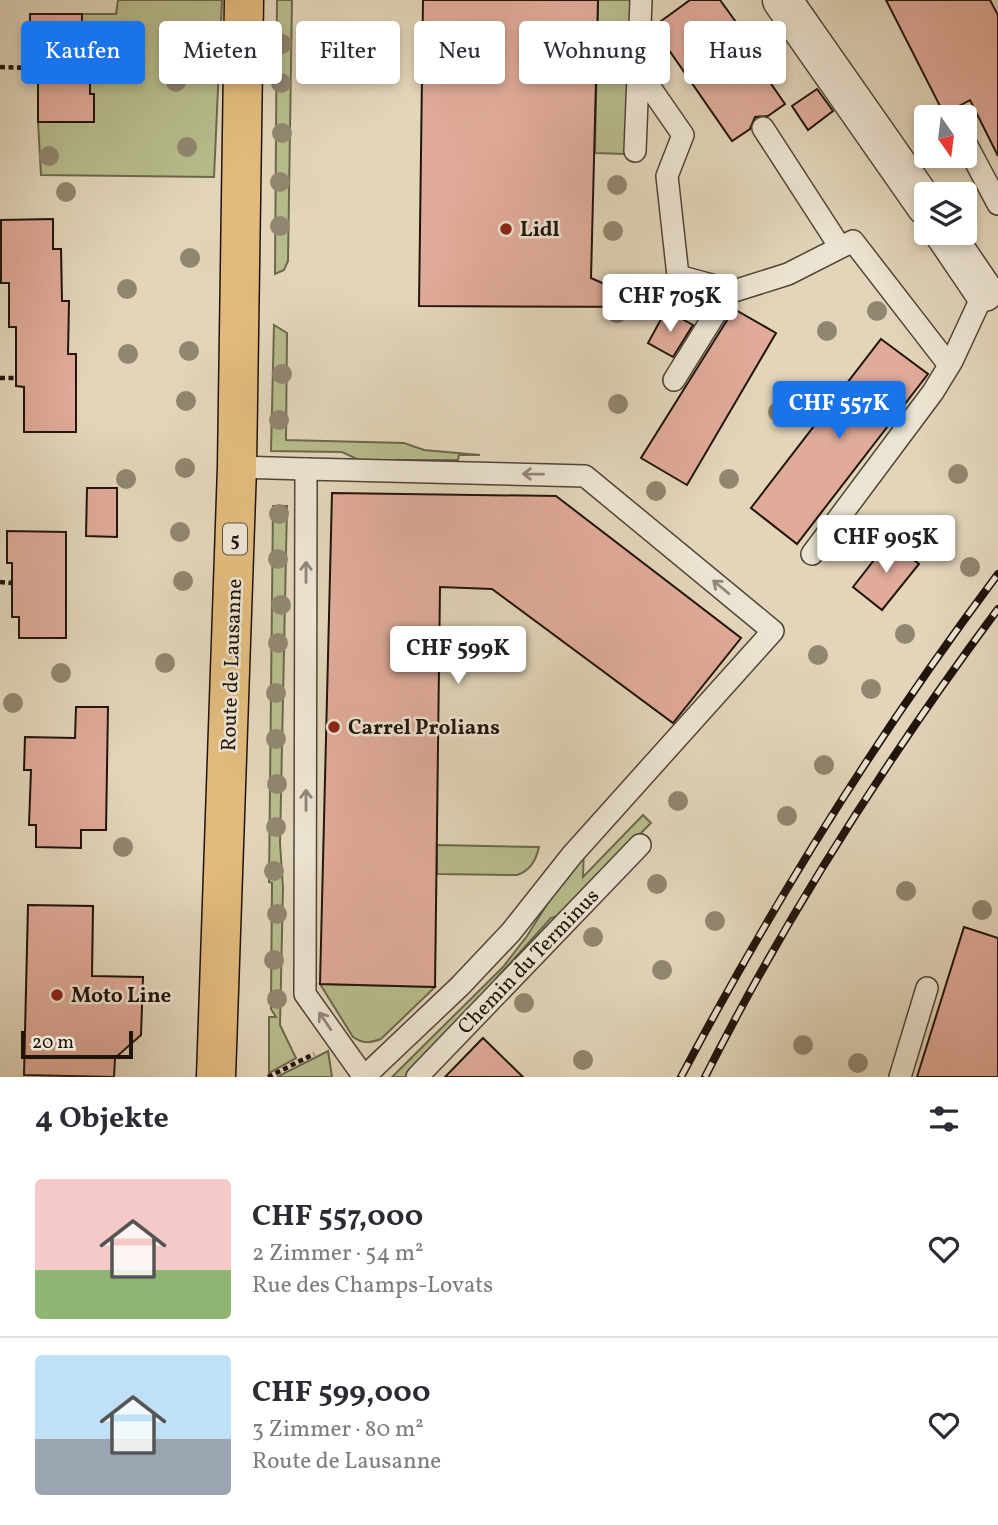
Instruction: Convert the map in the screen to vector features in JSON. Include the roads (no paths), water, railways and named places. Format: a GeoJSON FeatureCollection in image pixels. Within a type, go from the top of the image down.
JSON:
{"type":"FeatureCollection","features":[{"type":"Feature","properties":{"kind":"main road","name":"Route de Lausanne"},"geometry":{"type":"LineString","coordinates":[[216,1077],[237,467],[244,0]]}},
{"type":"Feature","properties":{"kind":"street"},"geometry":{"type":"LineString","coordinates":[[782,0],[914,189]]}},
{"type":"Feature","properties":{"kind":"street"},"geometry":{"type":"LineString","coordinates":[[954,245],[991,288]]}},
{"type":"Feature","properties":{"kind":"lane"},"geometry":{"type":"LineString","coordinates":[[640,21],[641,0]]}},
{"type":"Feature","properties":{"kind":"lane"},"geometry":{"type":"LineString","coordinates":[[635,151],[637,84]]}},
{"type":"Feature","properties":{"kind":"lane"},"geometry":{"type":"LineString","coordinates":[[648,84],[683,135],[667,176],[678,276],[734,291],[788,274],[853,241],[949,365]]}},
{"type":"Feature","properties":{"kind":"lane"},"geometry":{"type":"LineString","coordinates":[[763,128],[840,247]]}},
{"type":"Feature","properties":{"kind":"lane"},"geometry":{"type":"LineString","coordinates":[[977,164],[998,204]]}},
{"type":"Feature","properties":{"kind":"lane"},"geometry":{"type":"LineString","coordinates":[[812,554],[919,413],[991,288]]}},
{"type":"Feature","properties":{"kind":"lane"},"geometry":{"type":"LineString","coordinates":[[674,380],[730,290]]}},
{"type":"Feature","properties":{"kind":"lane"},"geometry":{"type":"LineString","coordinates":[[237,467],[585,476],[773,631],[572,855],[511,932],[460,986],[364,1077],[306,994],[306,469]]}},
{"type":"Feature","properties":{"kind":"lane","name":"Chemin du Terminus"},"geometry":{"type":"LineString","coordinates":[[422,1076],[640,845]]}},
{"type":"Feature","properties":{"kind":"lane"},"geometry":{"type":"LineString","coordinates":[[900,1077],[926,988]]}},
{"type":"Feature","properties":{"kind":"railway"},"geometry":{"type":"LineString","coordinates":[[681,1077],[716,1011],[829,820],[911,695],[998,574]]}},
{"type":"Feature","properties":{"kind":"railway"},"geometry":{"type":"LineString","coordinates":[[705,1077],[770,956],[841,837],[917,722],[998,609]]}},
{"type":"Feature","properties":{"kind":"place","name":"Lidl"},"geometry":{"type":"Point","coordinates":[506,229]}},
{"type":"Feature","properties":{"kind":"place","name":"Carrel Prolians"},"geometry":{"type":"Point","coordinates":[334,727]}},
{"type":"Feature","properties":{"kind":"place","name":"Moto Line"},"geometry":{"type":"Point","coordinates":[57,995]}}]}
